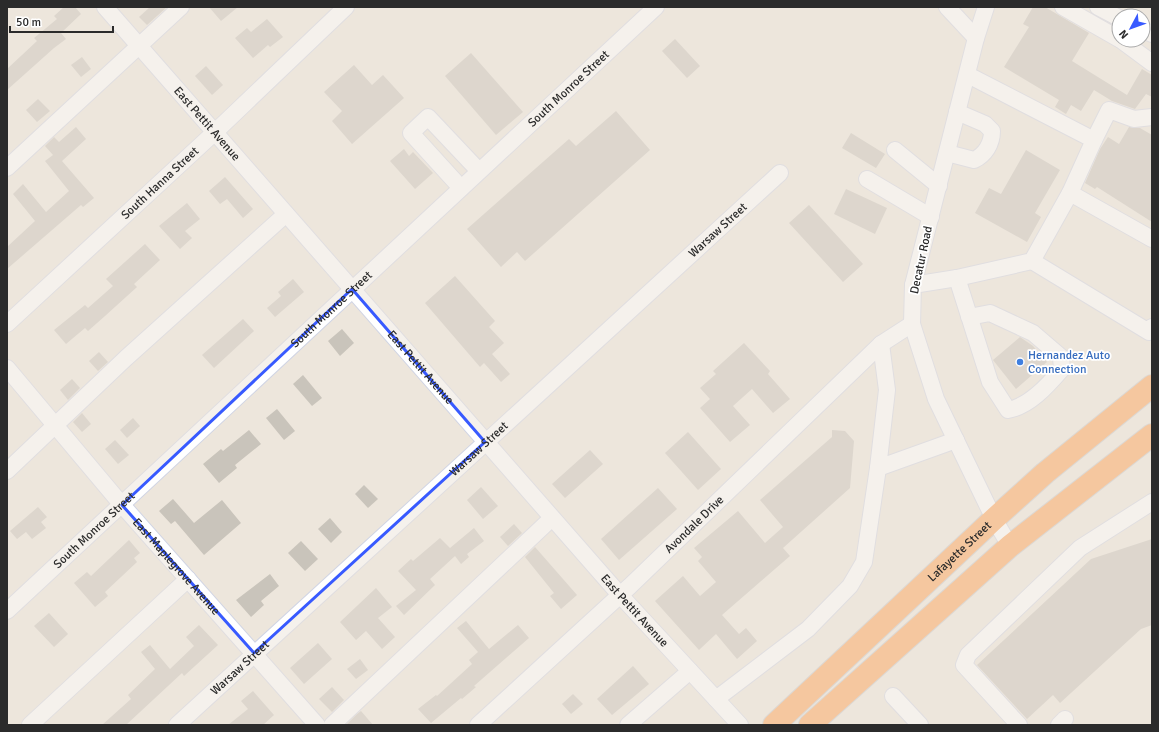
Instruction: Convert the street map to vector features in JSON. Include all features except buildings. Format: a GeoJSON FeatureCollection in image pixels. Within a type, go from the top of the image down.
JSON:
{"type":"FeatureCollection","features":[{"type":"Feature","properties":{"kind":"highway","name":"Lafayette Street"},"geometry":{"type":"LineString","coordinates":[[774,725],[1045,473],[1152,386]]}},
{"type":"Feature","properties":{"kind":"highway"},"geometry":{"type":"LineString","coordinates":[[810,725],[1010,546],[1152,435]]}},
{"type":"Feature","properties":{"kind":"street","name":"East Pettit Avenue"},"geometry":{"type":"LineString","coordinates":[[105,7],[620,595],[740,725]]}},
{"type":"Feature","properties":{"kind":"street"},"geometry":{"type":"LineString","coordinates":[[7,168],[181,7]]}},
{"type":"Feature","properties":{"kind":"street","name":"South Hanna Street"},"geometry":{"type":"LineString","coordinates":[[7,324],[215,132],[346,7]]}},
{"type":"Feature","properties":{"kind":"street","name":"South Monroe Street"},"geometry":{"type":"LineString","coordinates":[[7,611],[656,7]]}},
{"type":"Feature","properties":{"kind":"street"},"geometry":{"type":"LineString","coordinates":[[947,7],[976,38]]}},
{"type":"Feature","properties":{"kind":"street"},"geometry":{"type":"LineString","coordinates":[[1062,7],[1111,35]]}},
{"type":"Feature","properties":{"kind":"street"},"geometry":{"type":"LineString","coordinates":[[1098,7],[1111,14]]}},
{"type":"Feature","properties":{"kind":"street","name":"Decatur Road"},"geometry":{"type":"LineString","coordinates":[[982,9],[968,75],[957,112],[913,286],[912,324],[936,399],[994,519],[1010,546]]}},
{"type":"Feature","properties":{"kind":"street"},"geometry":{"type":"LineString","coordinates":[[1131,48],[1152,63]]}},
{"type":"Feature","properties":{"kind":"street"},"geometry":{"type":"LineString","coordinates":[[968,75],[1094,140]]}},
{"type":"Feature","properties":{"kind":"street"},"geometry":{"type":"LineString","coordinates":[[1032,261],[1070,193],[1109,110],[1134,119],[1152,117]]}},
{"type":"Feature","properties":{"kind":"street"},"geometry":{"type":"LineString","coordinates":[[947,153],[974,160],[982,156],[992,141],[992,131],[985,124],[957,112]]}},
{"type":"Feature","properties":{"kind":"street"},"geometry":{"type":"LineString","coordinates":[[461,188],[411,133],[428,117],[479,171]]}},
{"type":"Feature","properties":{"kind":"street"},"geometry":{"type":"LineString","coordinates":[[895,150],[938,186]]}},
{"type":"Feature","properties":{"kind":"street","name":"Warsaw Street"},"geometry":{"type":"LineString","coordinates":[[177,725],[780,173]]}},
{"type":"Feature","properties":{"kind":"street"},"geometry":{"type":"LineString","coordinates":[[867,179],[931,217]]}},
{"type":"Feature","properties":{"kind":"street"},"geometry":{"type":"LineString","coordinates":[[1070,193],[1152,239]]}},
{"type":"Feature","properties":{"kind":"street"},"geometry":{"type":"LineString","coordinates":[[7,471],[184,305],[286,214]]}},
{"type":"Feature","properties":{"kind":"street"},"geometry":{"type":"LineString","coordinates":[[913,286],[958,278],[1032,261],[1149,332],[1152,327]]}},
{"type":"Feature","properties":{"kind":"street"},"geometry":{"type":"LineString","coordinates":[[958,278],[969,317],[990,382],[1008,410],[1018,408],[1048,385],[1062,369],[1061,357],[1033,333],[990,313],[969,317]]}},
{"type":"Feature","properties":{"kind":"street","name":"Avondale Drive"},"geometry":{"type":"LineString","coordinates":[[478,725],[620,595],[881,344],[912,324]]}},
{"type":"Feature","properties":{"kind":"street"},"geometry":{"type":"LineString","coordinates":[[716,699],[808,629],[850,586],[864,562],[878,468],[887,390],[881,344]]}},
{"type":"Feature","properties":{"kind":"street","name":"East Maplegrove Avenue"},"geometry":{"type":"LineString","coordinates":[[7,368],[122,505],[317,725]]}},
{"type":"Feature","properties":{"kind":"street"},"geometry":{"type":"LineString","coordinates":[[878,468],[956,440]]}},
{"type":"Feature","properties":{"kind":"street"},"geometry":{"type":"LineString","coordinates":[[1019,725],[964,665],[968,655],[1080,548],[1152,502]]}},
{"type":"Feature","properties":{"kind":"street"},"geometry":{"type":"LineString","coordinates":[[332,725],[552,518]]}},
{"type":"Feature","properties":{"kind":"street"},"geometry":{"type":"LineString","coordinates":[[30,725],[188,579]]}},
{"type":"Feature","properties":{"kind":"street"},"geometry":{"type":"LineString","coordinates":[[628,725],[690,670]]}},
{"type":"Feature","properties":{"kind":"street"},"geometry":{"type":"LineString","coordinates":[[893,696],[920,725]]}},
{"type":"Feature","properties":{"kind":"highlighted area"},"geometry":{"type":"Polygon","coordinates":[[[352,289],[485,442],[254,653],[122,505],[352,289]]]}},
{"type":"Feature","properties":{"kind":"place","name":"Hernandez Auto Connection"},"geometry":{"type":"Point","coordinates":[1020,362]}}]}
